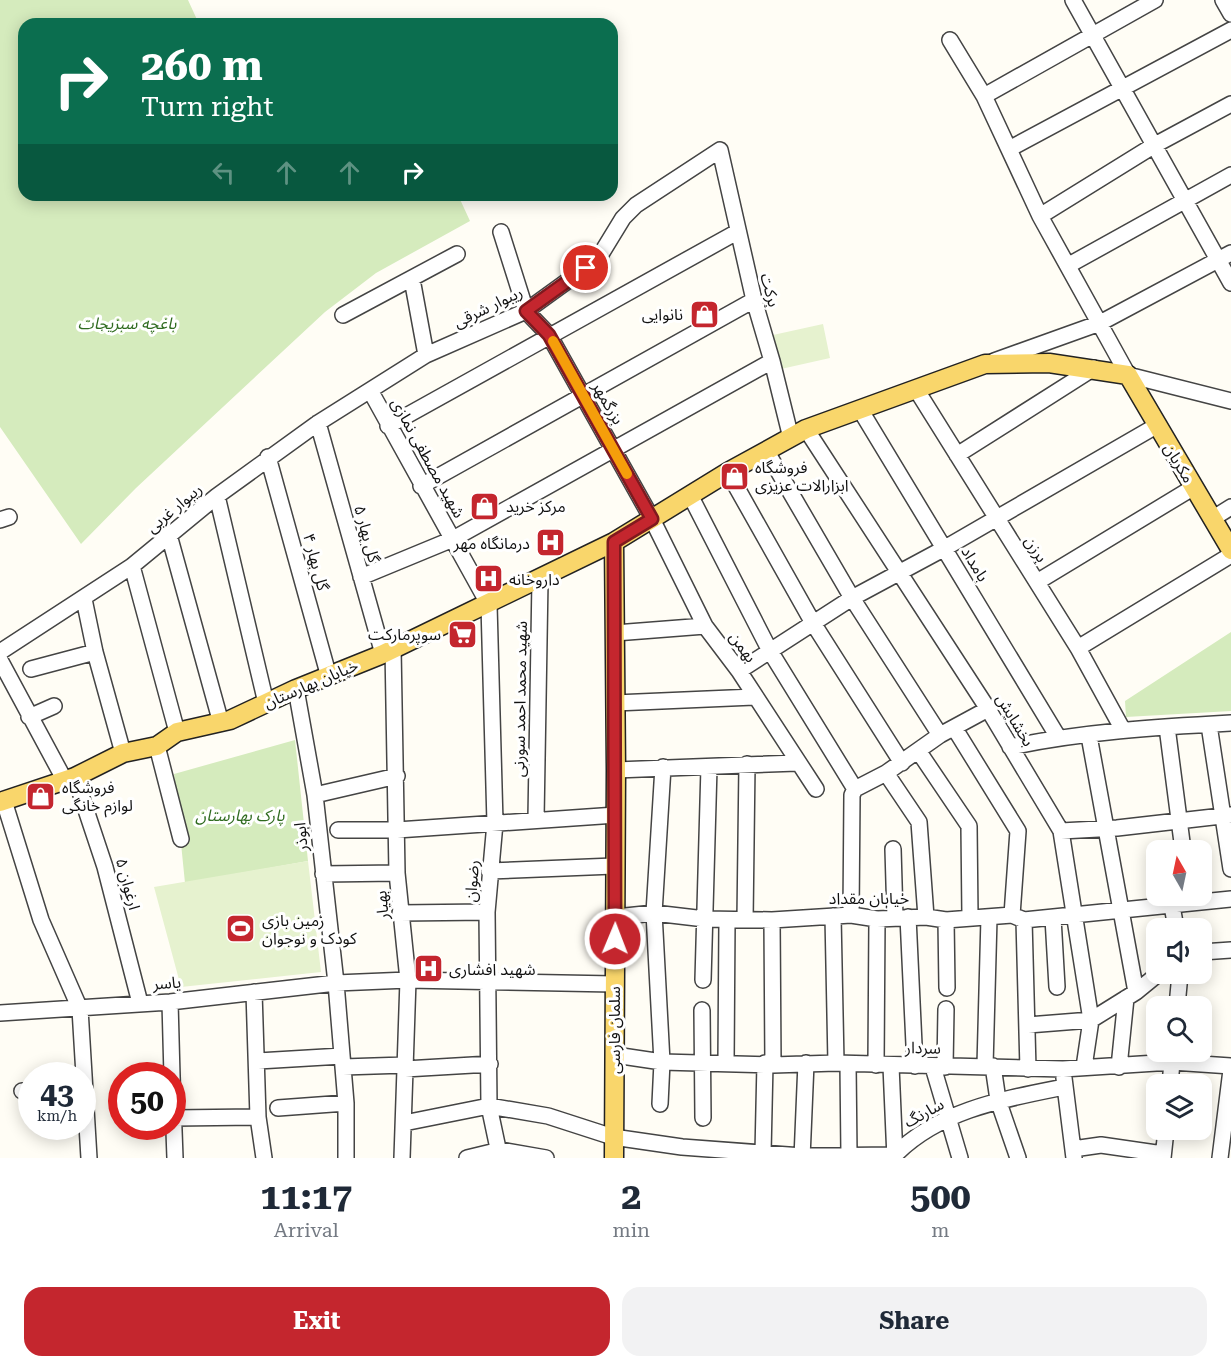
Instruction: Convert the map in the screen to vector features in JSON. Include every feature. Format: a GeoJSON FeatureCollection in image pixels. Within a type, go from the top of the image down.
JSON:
{"type":"FeatureCollection","features":[{"type":"Feature","properties":{"kind":"main road","name":"خیابان بهارستان"},"geometry":{"type":"LineString","coordinates":[[2,801],[69,778],[123,753],[157,746],[177,732],[221,723],[388,651],[489,605],[614,542],[728,472],[798,434],[916,389],[985,364],[1049,363],[1095,368],[1128,375]]}},
{"type":"Feature","properties":{"kind":"main road","name":"مکریان"},"geometry":{"type":"LineString","coordinates":[[1128,375],[1231,550]]}},
{"type":"Feature","properties":{"kind":"main road","name":"سلمان فارسی"},"geometry":{"type":"LineString","coordinates":[[614,542],[616,770],[614,1158]]}},
{"type":"Feature","properties":{"kind":"street"},"geometry":{"type":"LineString","coordinates":[[1073,0],[1184,200],[1225,256],[1231,283]]}},
{"type":"Feature","properties":{"kind":"street"},"geometry":{"type":"LineString","coordinates":[[984,96],[1155,0]]}},
{"type":"Feature","properties":{"kind":"street"},"geometry":{"type":"LineString","coordinates":[[1223,0],[1231,14]]}},
{"type":"Feature","properties":{"kind":"street"},"geometry":{"type":"LineString","coordinates":[[1009,149],[1123,90],[1231,30]]}},
{"type":"Feature","properties":{"kind":"street"},"geometry":{"type":"LineString","coordinates":[[950,40],[984,96],[1040,216],[1128,375],[1231,401]]}},
{"type":"Feature","properties":{"kind":"street"},"geometry":{"type":"LineString","coordinates":[[1040,216],[1153,146],[1231,104]]}},
{"type":"Feature","properties":{"kind":"street","name":"برکت"},"geometry":{"type":"LineString","coordinates":[[720,150],[754,300],[772,361],[798,434]]}},
{"type":"Feature","properties":{"kind":"street","name":"ریبوار شرقی"},"geometry":{"type":"LineString","coordinates":[[371,392],[426,355],[526,311],[598,259],[623,218],[636,205],[720,150]]}},
{"type":"Feature","properties":{"kind":"street"},"geometry":{"type":"LineString","coordinates":[[1069,265],[1231,175]]}},
{"type":"Feature","properties":{"kind":"street"},"geometry":{"type":"LineString","coordinates":[[501,232],[526,311]]}},
{"type":"Feature","properties":{"kind":"street"},"geometry":{"type":"LineString","coordinates":[[388,426],[737,232]]}},
{"type":"Feature","properties":{"kind":"street"},"geometry":{"type":"LineString","coordinates":[[615,233],[622,248]]}},
{"type":"Feature","properties":{"kind":"street"},"geometry":{"type":"LineString","coordinates":[[343,315],[457,254]]}},
{"type":"Feature","properties":{"kind":"street"},"geometry":{"type":"LineString","coordinates":[[985,364],[1100,323],[1225,256]]}},
{"type":"Feature","properties":{"kind":"street"},"geometry":{"type":"LineString","coordinates":[[412,279],[426,355]]}},
{"type":"Feature","properties":{"kind":"street"},"geometry":{"type":"LineString","coordinates":[[421,486],[754,300]]}},
{"type":"Feature","properties":{"kind":"street","name":"بزرگمهر"},"geometry":{"type":"LineString","coordinates":[[526,311],[549,335],[652,519]]}},
{"type":"Feature","properties":{"kind":"street"},"geometry":{"type":"LineString","coordinates":[[360,577],[453,539],[772,361]]}},
{"type":"Feature","properties":{"kind":"street"},"geometry":{"type":"LineString","coordinates":[[957,455],[1095,368]]}},
{"type":"Feature","properties":{"kind":"street","name":"برزن"},"geometry":{"type":"LineString","coordinates":[[916,389],[1078,648],[1123,730]]}},
{"type":"Feature","properties":{"kind":"street","name":"شهید مصطفی نمازی"},"geometry":{"type":"LineString","coordinates":[[371,392],[421,486],[489,605]]}},
{"type":"Feature","properties":{"kind":"street","name":"ریبوار غربی"},"geometry":{"type":"LineString","coordinates":[[0,652],[132,566],[268,456],[371,392]]}},
{"type":"Feature","properties":{"kind":"street","name":"بامداد"},"geometry":{"type":"LineString","coordinates":[[861,411],[1058,737]]}},
{"type":"Feature","properties":{"kind":"street","name":"گل بهار ۵"},"geometry":{"type":"LineString","coordinates":[[318,423],[360,577],[388,651]]}},
{"type":"Feature","properties":{"kind":"street"},"geometry":{"type":"LineString","coordinates":[[739,671],[852,598],[945,548],[1156,426]]}},
{"type":"Feature","properties":{"kind":"street","name":"بخشایش"},"geometry":{"type":"LineString","coordinates":[[798,434],[899,574],[988,709],[1061,831],[1091,1020],[1084,1067]]}},
{"type":"Feature","properties":{"kind":"street"},"geometry":{"type":"LineString","coordinates":[[767,452],[852,598],[940,735]]}},
{"type":"Feature","properties":{"kind":"street","name":"گل بهار ۴"},"geometry":{"type":"LineString","coordinates":[[268,456],[329,676]]}},
{"type":"Feature","properties":{"kind":"street"},"geometry":{"type":"LineString","coordinates":[[728,472],[813,623],[902,763]]}},
{"type":"Feature","properties":{"kind":"street"},"geometry":{"type":"LineString","coordinates":[[1037,582],[1194,488]]}},
{"type":"Feature","properties":{"kind":"street"},"geometry":{"type":"LineString","coordinates":[[690,495],[770,651],[855,789]]}},
{"type":"Feature","properties":{"kind":"street"},"geometry":{"type":"LineString","coordinates":[[217,496],[266,703]]}},
{"type":"Feature","properties":{"kind":"street"},"geometry":{"type":"LineString","coordinates":[[1212,519],[1231,507]]}},
{"type":"Feature","properties":{"kind":"street","name":"بهمن"},"geometry":{"type":"LineString","coordinates":[[652,519],[705,626],[739,671],[816,789]]}},
{"type":"Feature","properties":{"kind":"street"},"geometry":{"type":"LineString","coordinates":[[170,535],[221,723]]}},
{"type":"Feature","properties":{"kind":"street"},"geometry":{"type":"LineString","coordinates":[[1078,648],[1231,555]]}},
{"type":"Feature","properties":{"kind":"street"},"geometry":{"type":"LineString","coordinates":[[132,566],[177,732]]}},
{"type":"Feature","properties":{"kind":"street","name":"شهید محمد احمد سورنی"},"geometry":{"type":"LineString","coordinates":[[536,819],[540,580]]}},
{"type":"Feature","properties":{"kind":"street"},"geometry":{"type":"LineString","coordinates":[[84,599],[95,652],[123,753]]}},
{"type":"Feature","properties":{"kind":"street","name":"رضوان"},"geometry":{"type":"LineString","coordinates":[[489,605],[495,823],[489,871],[486,981],[490,1064],[489,1106],[500,1154]]}},
{"type":"Feature","properties":{"kind":"street"},"geometry":{"type":"LineString","coordinates":[[615,633],[705,626]]}},
{"type":"Feature","properties":{"kind":"street","name":"بهیار"},"geometry":{"type":"LineString","coordinates":[[388,651],[397,776],[397,873],[408,980],[402,1158]]}},
{"type":"Feature","properties":{"kind":"street"},"geometry":{"type":"LineString","coordinates":[[31,669],[95,652]]}},
{"type":"Feature","properties":{"kind":"street","name":"ارغوان ۵"},"geometry":{"type":"LineString","coordinates":[[0,660],[29,717],[69,778],[105,867],[140,1003]]}},
{"type":"Feature","properties":{"kind":"street","name":"ابوذر"},"geometry":{"type":"LineString","coordinates":[[296,689],[315,795],[336,983],[346,1103],[346,1158]]}},
{"type":"Feature","properties":{"kind":"street"},"geometry":{"type":"LineString","coordinates":[[615,703],[754,697]]}},
{"type":"Feature","properties":{"kind":"street"},"geometry":{"type":"LineString","coordinates":[[29,717],[54,706]]}},
{"type":"Feature","properties":{"kind":"street"},"geometry":{"type":"LineString","coordinates":[[851,915],[852,795],[855,789],[902,763],[940,735],[955,729],[988,709]]}},
{"type":"Feature","properties":{"kind":"street"},"geometry":{"type":"LineString","coordinates":[[1010,747],[1058,737],[1231,723]]}},
{"type":"Feature","properties":{"kind":"street"},"geometry":{"type":"LineString","coordinates":[[1209,724],[1228,815],[1231,869]]}},
{"type":"Feature","properties":{"kind":"street"},"geometry":{"type":"LineString","coordinates":[[1167,728],[1181,840]]}},
{"type":"Feature","properties":{"kind":"street"},"geometry":{"type":"LineString","coordinates":[[955,729],[1018,831],[1018,917],[1028,1025],[1028,1069]]}},
{"type":"Feature","properties":{"kind":"street"},"geometry":{"type":"LineString","coordinates":[[1089,736],[1122,912],[1131,995],[1119,1068]]}},
{"type":"Feature","properties":{"kind":"street"},"geometry":{"type":"LineString","coordinates":[[157,746],[181,839]]}},
{"type":"Feature","properties":{"kind":"street"},"geometry":{"type":"LineString","coordinates":[[919,752],[969,826],[970,917]]}},
{"type":"Feature","properties":{"kind":"street"},"geometry":{"type":"LineString","coordinates":[[616,770],[797,763]]}},
{"type":"Feature","properties":{"kind":"street"},"geometry":{"type":"LineString","coordinates":[[745,920],[747,765]]}},
{"type":"Feature","properties":{"kind":"street"},"geometry":{"type":"LineString","coordinates":[[660,1104],[662,1062],[654,913],[663,767]]}},
{"type":"Feature","properties":{"kind":"street"},"geometry":{"type":"LineString","coordinates":[[703,980],[709,767]]}},
{"type":"Feature","properties":{"kind":"street"},"geometry":{"type":"LineString","coordinates":[[886,773],[919,822],[926,917]]}},
{"type":"Feature","properties":{"kind":"street"},"geometry":{"type":"LineString","coordinates":[[315,795],[397,776]]}},
{"type":"Feature","properties":{"kind":"street"},"geometry":{"type":"LineString","coordinates":[[2,801],[41,920],[80,1009],[82,1062]]}},
{"type":"Feature","properties":{"kind":"street"},"geometry":{"type":"LineString","coordinates":[[338,830],[397,830],[616,815]]}},
{"type":"Feature","properties":{"kind":"street"},"geometry":{"type":"LineString","coordinates":[[1061,831],[1178,823],[1228,815]]}},
{"type":"Feature","properties":{"kind":"street"},"geometry":{"type":"LineString","coordinates":[[893,849],[902,917],[915,1066]]}},
{"type":"Feature","properties":{"kind":"street"},"geometry":{"type":"LineString","coordinates":[[489,871],[614,866]]}},
{"type":"Feature","properties":{"kind":"street"},"geometry":{"type":"LineString","coordinates":[[323,874],[397,873]]}},
{"type":"Feature","properties":{"kind":"street","name":"خیابان مقداد"},"geometry":{"type":"LineString","coordinates":[[1212,899],[1231,899]]}},
{"type":"Feature","properties":{"kind":"street"},"geometry":{"type":"LineString","coordinates":[[1172,906],[1174,918]]}},
{"type":"Feature","properties":{"kind":"street","name":"خیابان مقداد"},"geometry":{"type":"LineString","coordinates":[[616,917],[654,913],[705,920],[772,920],[851,915],[877,919],[902,917],[946,920],[970,917],[1053,918],[1172,906]]}},
{"type":"Feature","properties":{"kind":"street"},"geometry":{"type":"LineString","coordinates":[[400,913],[487,912]]}},
{"type":"Feature","properties":{"kind":"street"},"geometry":{"type":"LineString","coordinates":[[833,916],[842,1064],[856,1156]]}},
{"type":"Feature","properties":{"kind":"street"},"geometry":{"type":"LineString","coordinates":[[989,918],[989,1066],[1018,1158]]}},
{"type":"Feature","properties":{"kind":"street"},"geometry":{"type":"LineString","coordinates":[[1053,918],[1057,987]]}},
{"type":"Feature","properties":{"kind":"street"},"geometry":{"type":"LineString","coordinates":[[404,1124],[489,1106],[548,1116],[613,1137],[681,1153],[895,1157],[883,1065],[877,919]]}},
{"type":"Feature","properties":{"kind":"street"},"geometry":{"type":"LineString","coordinates":[[726,1064],[727,920]]}},
{"type":"Feature","properties":{"kind":"street"},"geometry":{"type":"LineString","coordinates":[[758,1154],[769,1064],[772,920]]}},
{"type":"Feature","properties":{"kind":"street"},"geometry":{"type":"LineString","coordinates":[[946,920],[947,987]]}},
{"type":"Feature","properties":{"kind":"street"},"geometry":{"type":"LineString","coordinates":[[1212,951],[1231,950]]}},
{"type":"Feature","properties":{"kind":"street","name":"یاسر"},"geometry":{"type":"LineString","coordinates":[[0,1013],[170,1002],[336,983],[408,980],[614,984]]}},
{"type":"Feature","properties":{"kind":"street"},"geometry":{"type":"LineString","coordinates":[[1028,1025],[1091,1020],[1146,983]]}},
{"type":"Feature","properties":{"kind":"street"},"geometry":{"type":"LineString","coordinates":[[254,992],[258,1117],[264,1158]]}},
{"type":"Feature","properties":{"kind":"street"},"geometry":{"type":"LineString","coordinates":[[170,1002],[172,1062]]}},
{"type":"Feature","properties":{"kind":"street"},"geometry":{"type":"LineString","coordinates":[[946,1009],[939,1067],[960,1158]]}},
{"type":"Feature","properties":{"kind":"street"},"geometry":{"type":"LineString","coordinates":[[702,1010],[703,1118]]}},
{"type":"Feature","properties":{"kind":"street","name":"سردار"},"geometry":{"type":"LineString","coordinates":[[615,1055],[662,1062],[989,1066],[1028,1069],[1119,1068],[1148,1062]]}},
{"type":"Feature","properties":{"kind":"street"},"geometry":{"type":"LineString","coordinates":[[258,1061],[343,1061],[405,1067],[490,1064]]}},
{"type":"Feature","properties":{"kind":"street","name":"سردار"},"geometry":{"type":"LineString","coordinates":[[1199,1062],[1231,1068]]}},
{"type":"Feature","properties":{"kind":"street"},"geometry":{"type":"LineString","coordinates":[[802,1157],[806,1063]]}},
{"type":"Feature","properties":{"kind":"street"},"geometry":{"type":"LineString","coordinates":[[1220,1158],[1231,1068]]}},
{"type":"Feature","properties":{"kind":"street"},"geometry":{"type":"LineString","coordinates":[[1063,1069],[1074,1154],[1101,1145],[1143,1155],[1163,1156],[1165,1140]]}},
{"type":"Feature","properties":{"kind":"street","name":"سارنگ"},"geometry":{"type":"LineString","coordinates":[[895,1157],[910,1140],[949,1117],[998,1100],[1064,1087]]}},
{"type":"Feature","properties":{"kind":"street"},"geometry":{"type":"LineString","coordinates":[[278,1108],[346,1103]]}},
{"type":"Feature","properties":{"kind":"street"},"geometry":{"type":"LineString","coordinates":[[186,1118],[258,1117]]}},
{"type":"Feature","properties":{"kind":"street"},"geometry":{"type":"LineString","coordinates":[[88,1140],[90,1158]]}},
{"type":"Feature","properties":{"kind":"street"},"geometry":{"type":"LineString","coordinates":[[175,1140],[175,1158]]}},
{"type":"Feature","properties":{"kind":"street"},"geometry":{"type":"LineString","coordinates":[[467,1158],[500,1154],[546,1158]]}},
{"type":"Feature","properties":{"kind":"green space","name":"باغچه سبزیجات"},"geometry":{"type":"Polygon","coordinates":[[[0,0],[188,0],[196,18],[18,18],[18,201],[461,201],[470,221],[376,273],[325,312],[136,488],[81,544],[0,427],[0,0]]]}},
{"type":"Feature","properties":{"kind":"green space"},"geometry":{"type":"Polygon","coordinates":[[[823,324],[830,358],[781,369],[773,335],[823,324]]]}},
{"type":"Feature","properties":{"kind":"green space"},"geometry":{"type":"Polygon","coordinates":[[[1231,632],[1231,711],[1126,717],[1125,701],[1231,632]]]}},
{"type":"Feature","properties":{"kind":"green space","name":"پارک بهارستان"},"geometry":{"type":"Polygon","coordinates":[[[295,740],[308,861],[185,883],[174,774],[295,740]]]}},
{"type":"Feature","properties":{"kind":"green space","name":"زمین بازی کودک و نوجوان"},"geometry":{"type":"Polygon","coordinates":[[[308,861],[321,972],[181,987],[154,887],[308,861]]]}},
{"type":"Feature","properties":{"kind":"slow traffic"},"geometry":{"type":"LineString","coordinates":[[553,341],[627,474]]}},
{"type":"Feature","properties":{"kind":"place","name":"نانوایی"},"geometry":{"type":"Point","coordinates":[704,314]}},
{"type":"Feature","properties":{"kind":"place","name":"فروشگاه ابزارالات عزیزی"},"geometry":{"type":"Point","coordinates":[734,476]}},
{"type":"Feature","properties":{"kind":"place","name":"مرکز خرید"},"geometry":{"type":"Point","coordinates":[485,506]}},
{"type":"Feature","properties":{"kind":"place","name":"درمانگاه مهر"},"geometry":{"type":"Point","coordinates":[551,543]}},
{"type":"Feature","properties":{"kind":"place","name":"داروخانه"},"geometry":{"type":"Point","coordinates":[488,579]}},
{"type":"Feature","properties":{"kind":"place","name":"سوپرمارکت"},"geometry":{"type":"Point","coordinates":[462,634]}},
{"type":"Feature","properties":{"kind":"place","name":"فروشگاه لوازم خانگی"},"geometry":{"type":"Point","coordinates":[41,796]}},
{"type":"Feature","properties":{"kind":"place","name":"زمین بازی کودک و نوجوان"},"geometry":{"type":"Point","coordinates":[241,929]}},
{"type":"Feature","properties":{"kind":"place","name":"شهید افشاری"},"geometry":{"type":"Point","coordinates":[428,969]}},
{"type":"Feature","properties":{"kind":"route"},"geometry":{"type":"LineString","coordinates":[[586,268],[526,311],[549,335],[652,519],[614,542],[615,939]]}}]}
